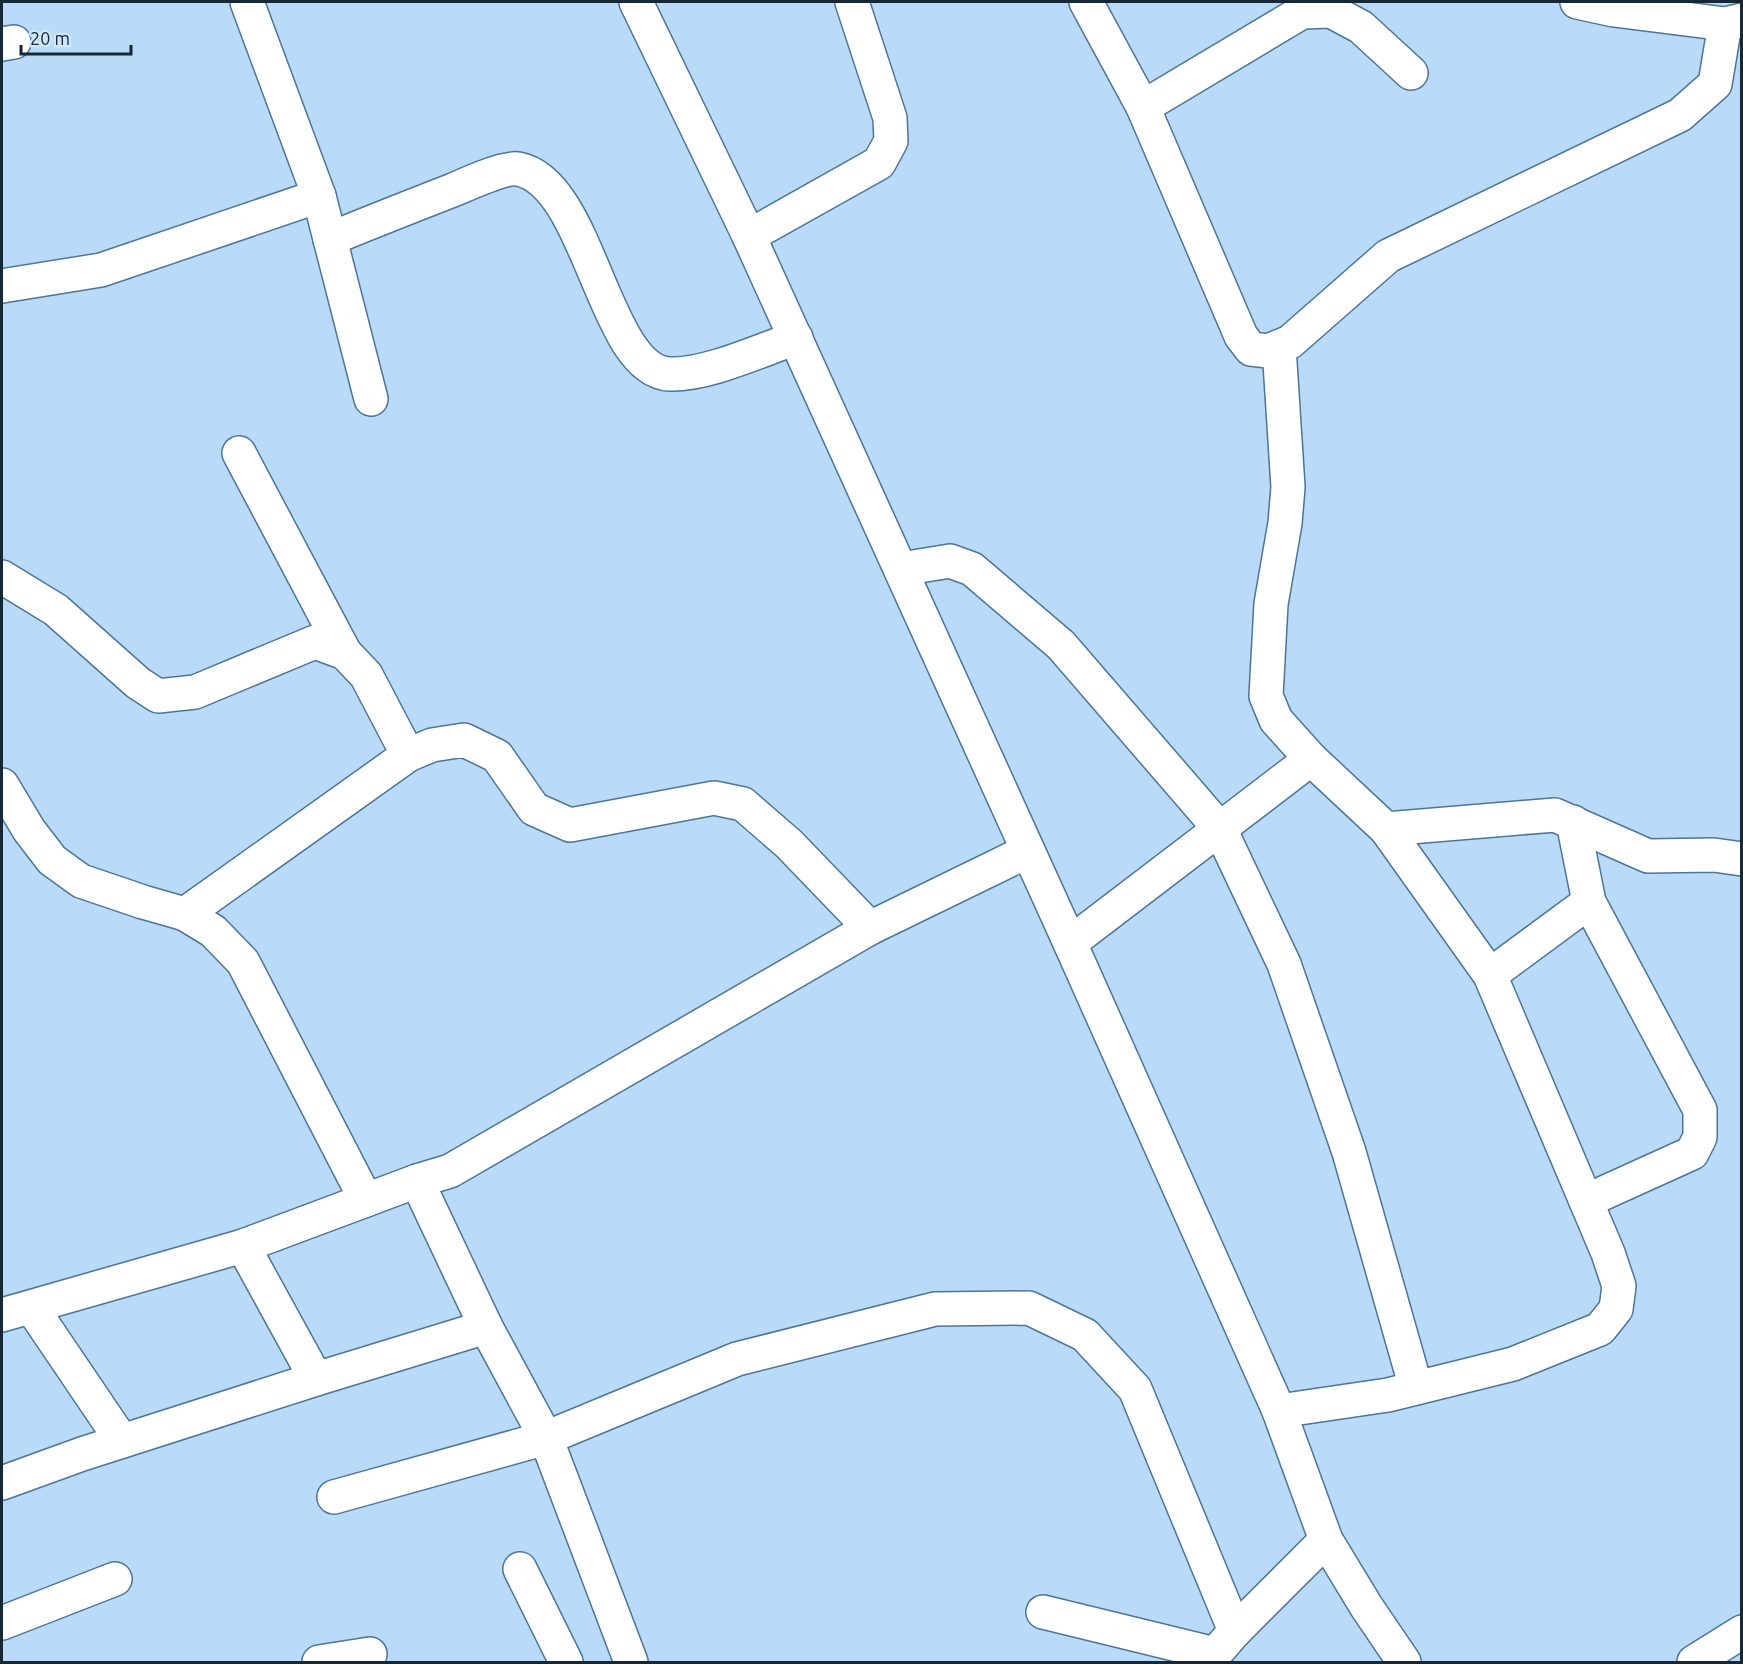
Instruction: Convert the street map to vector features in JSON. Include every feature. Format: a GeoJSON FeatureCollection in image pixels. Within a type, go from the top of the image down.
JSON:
{"type":"FeatureCollection","features":[{"type":"Feature","properties":{"kind":"street"},"geometry":{"type":"LineString","coordinates":[[247,2],[319,196],[371,399]]}},
{"type":"Feature","properties":{"kind":"street"},"geometry":{"type":"LineString","coordinates":[[636,2],[749,236],[1070,943],[1279,1411],[1326,1540],[1366,1606],[1404,1662]]}},
{"type":"Feature","properties":{"kind":"street"},"geometry":{"type":"LineString","coordinates":[[749,236],[879,163],[891,141],[890,118],[852,2]]}},
{"type":"Feature","properties":{"kind":"street"},"geometry":{"type":"LineString","coordinates":[[1086,2],[1143,107],[1241,336],[1251,349],[1268,351],[1290,342],[1388,256],[1680,115],[1715,84],[1733,22],[1683,10],[1614,10],[1577,2]]}},
{"type":"Feature","properties":{"kind":"street"},"geometry":{"type":"LineString","coordinates":[[1143,107],[1302,12],[1331,11],[1361,27],[1411,73]]}},
{"type":"Feature","properties":{"kind":"street"},"geometry":{"type":"LineString","coordinates":[[330,239],[488,176],[517,169],[543,180],[563,205],[625,340],[649,366],[667,374],[697,372],[796,338]]}},
{"type":"Feature","properties":{"kind":"street"},"geometry":{"type":"LineString","coordinates":[[2,286],[101,270],[319,196]]}},
{"type":"Feature","properties":{"kind":"street"},"geometry":{"type":"LineString","coordinates":[[1279,347],[1288,487],[1285,523],[1271,604],[1266,696],[1276,720],[1311,759],[1386,828],[1490,975],[1586,1201],[1619,1286],[1617,1309],[1600,1329],[1513,1364],[1388,1395],[1279,1411]]}},
{"type":"Feature","properties":{"kind":"street"},"geometry":{"type":"LineString","coordinates":[[240,453],[345,653],[366,675],[408,755]]}},
{"type":"Feature","properties":{"kind":"street"},"geometry":{"type":"LineString","coordinates":[[901,569],[950,561],[972,569],[1061,645],[1220,829],[1284,964],[1349,1152],[1416,1388]]}},
{"type":"Feature","properties":{"kind":"street"},"geometry":{"type":"LineString","coordinates":[[2,577],[56,610],[138,683],[158,696],[195,692],[315,642],[345,653]]}},
{"type":"Feature","properties":{"kind":"street"},"geometry":{"type":"LineString","coordinates":[[185,914],[408,755],[432,745],[464,740],[497,756],[534,809],[570,825],[714,798],[743,804],[789,844],[870,928]]}},
{"type":"Feature","properties":{"kind":"street"},"geometry":{"type":"LineString","coordinates":[[1070,943],[1311,759]]}},
{"type":"Feature","properties":{"kind":"street"},"geometry":{"type":"LineString","coordinates":[[2,785],[29,830],[52,860],[81,881],[185,914],[213,932],[243,962],[366,1200]]}},
{"type":"Feature","properties":{"kind":"street"},"geometry":{"type":"LineString","coordinates":[[1386,828],[1555,815],[1648,856],[1714,855],[1742,859]]}},
{"type":"Feature","properties":{"kind":"street"},"geometry":{"type":"LineString","coordinates":[[1573,822],[1589,902],[1700,1110],[1700,1137],[1692,1153],[1586,1201]]}},
{"type":"Feature","properties":{"kind":"street"},"geometry":{"type":"LineString","coordinates":[[122,1441],[17,1311],[243,1246],[417,1181],[450,1172],[870,928],[1028,851]]}},
{"type":"Feature","properties":{"kind":"street"},"geometry":{"type":"LineString","coordinates":[[1490,975],[1589,902]]}},
{"type":"Feature","properties":{"kind":"street"},"geometry":{"type":"LineString","coordinates":[[417,1181],[486,1327],[546,1438],[631,1662]]}},
{"type":"Feature","properties":{"kind":"street"},"geometry":{"type":"LineString","coordinates":[[243,1246],[316,1379]]}},
{"type":"Feature","properties":{"kind":"street"},"geometry":{"type":"LineString","coordinates":[[334,1497],[546,1438],[737,1359],[935,1310],[1029,1308],[1085,1335],[1135,1389],[1219,1649]]}},
{"type":"Feature","properties":{"kind":"street"},"geometry":{"type":"LineString","coordinates":[[2,1483],[122,1441],[486,1327]]}},
{"type":"Feature","properties":{"kind":"street"},"geometry":{"type":"LineString","coordinates":[[1219,1649],[1326,1540]]}},
{"type":"Feature","properties":{"kind":"street"},"geometry":{"type":"LineString","coordinates":[[520,1569],[566,1662]]}},
{"type":"Feature","properties":{"kind":"street"},"geometry":{"type":"LineString","coordinates":[[2,1623],[115,1580]]}},
{"type":"Feature","properties":{"kind":"street"},"geometry":{"type":"LineString","coordinates":[[1043,1612],[1219,1649]]}},
{"type":"Feature","properties":{"kind":"street"},"geometry":{"type":"LineString","coordinates":[[1694,1662],[1742,1632]]}},
{"type":"Feature","properties":{"kind":"street"},"geometry":{"type":"LineString","coordinates":[[319,1662],[370,1654]]}}]}
